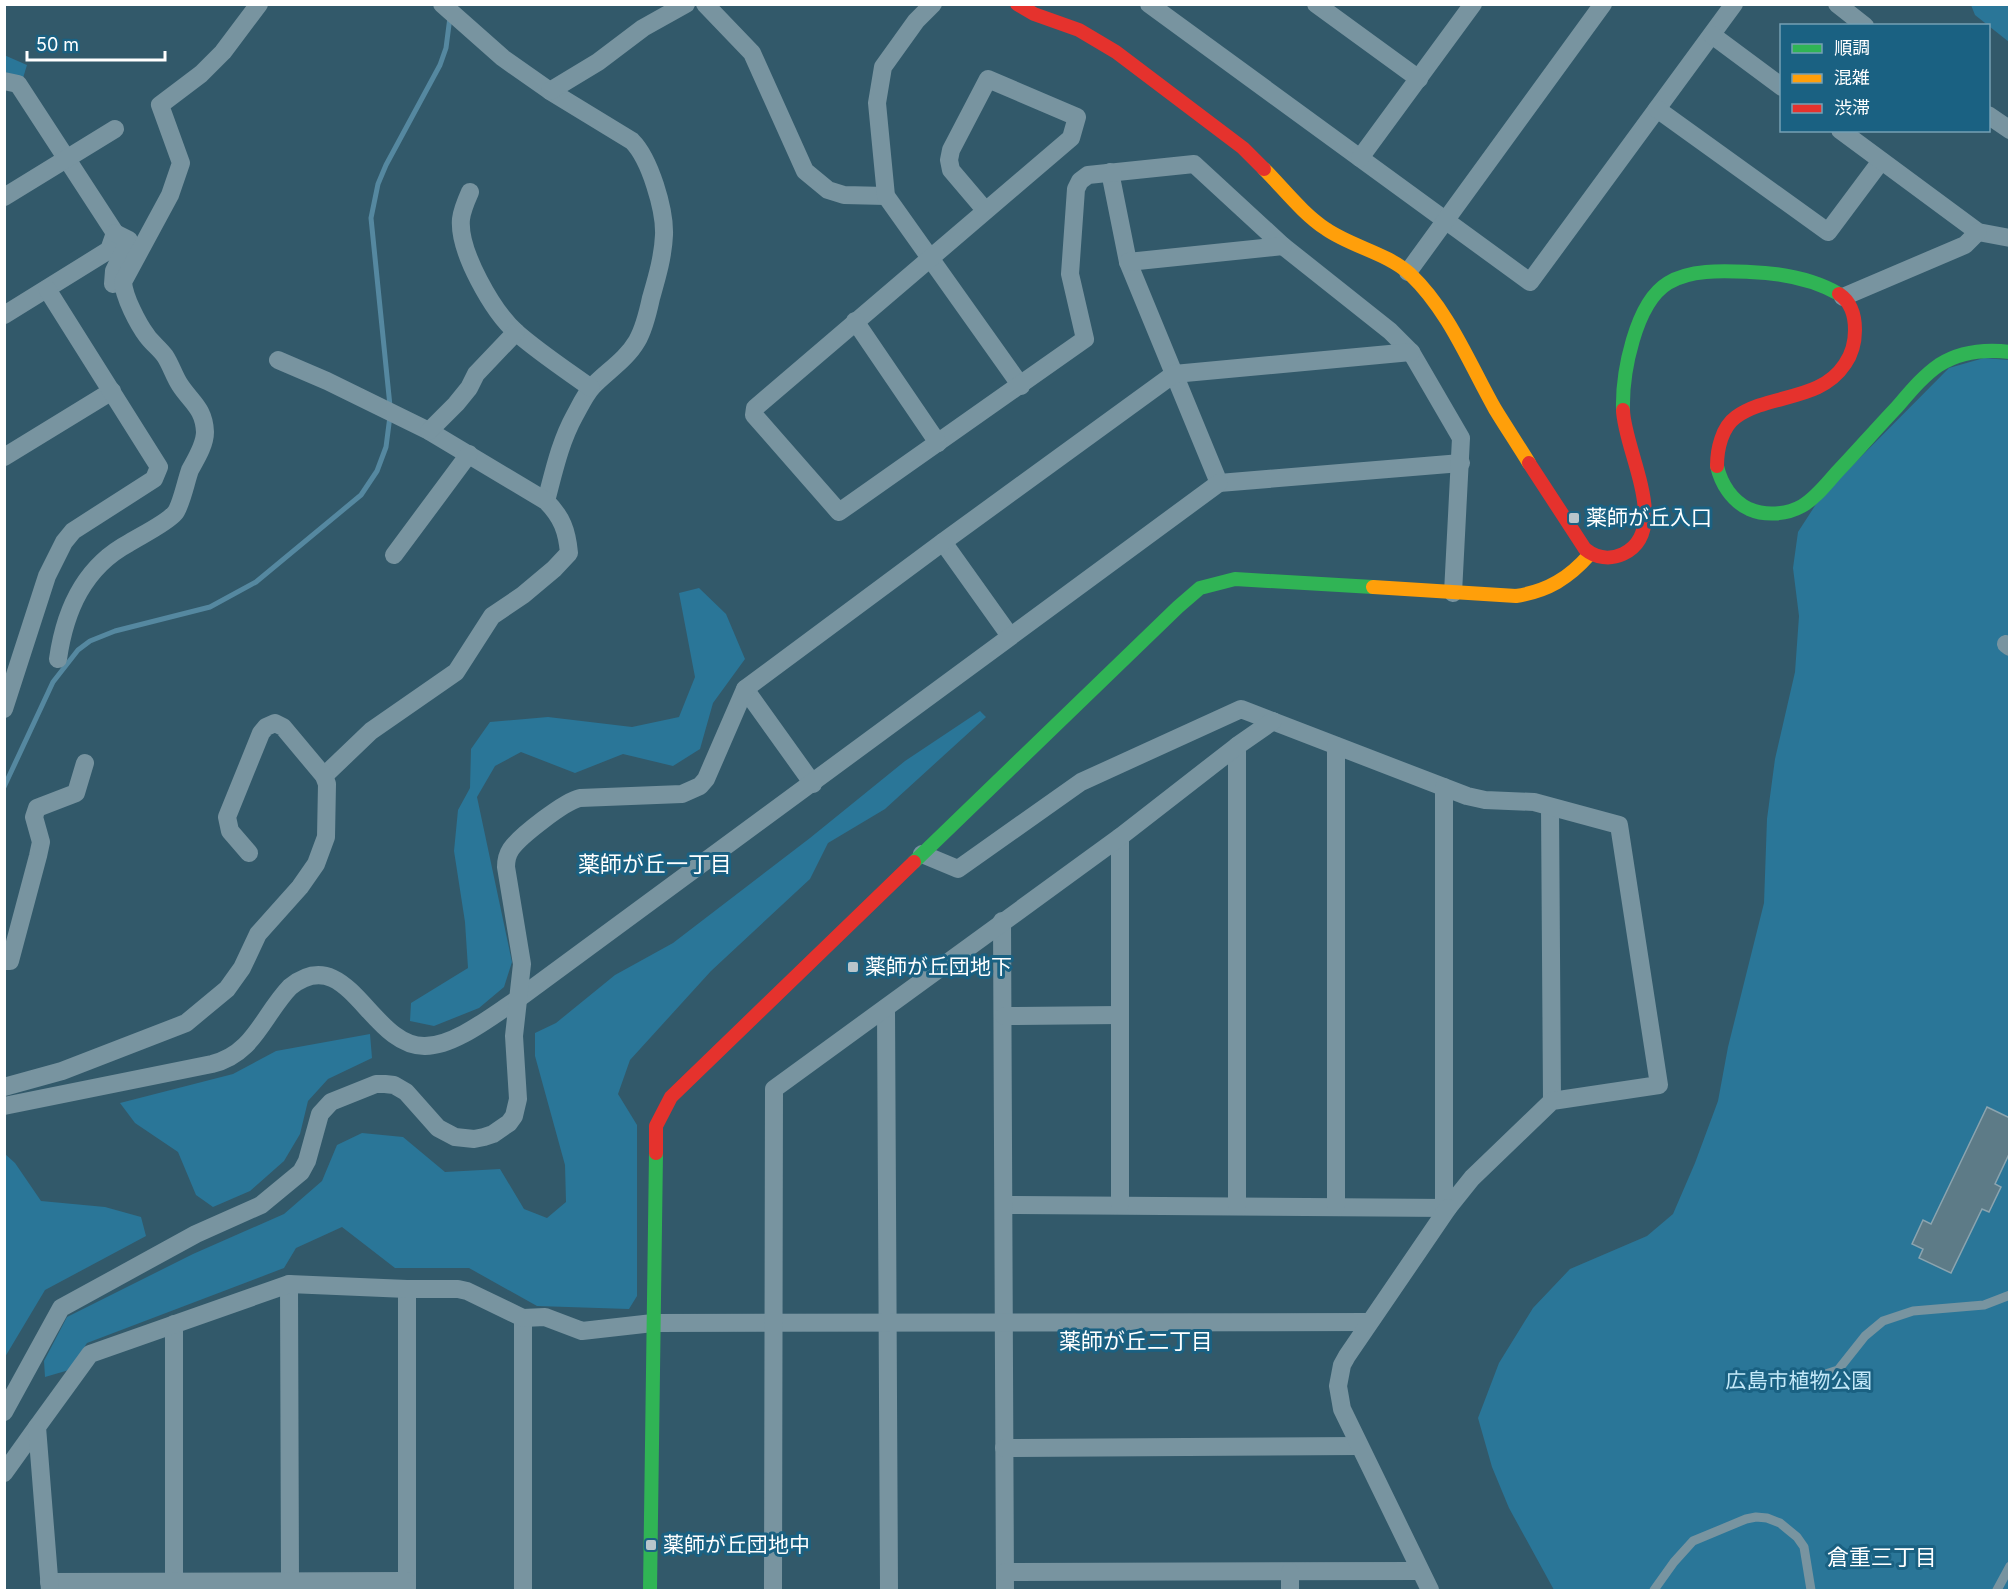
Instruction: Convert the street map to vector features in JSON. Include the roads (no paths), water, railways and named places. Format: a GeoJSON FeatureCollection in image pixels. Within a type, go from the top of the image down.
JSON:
{"type":"FeatureCollection","features":[{"type":"Feature","properties":{"kind":"street"},"geometry":{"type":"LineString","coordinates":[[58,659],[67,619],[82,585],[96,565],[113,551],[151,530],[175,513],[204,440],[204,423],[200,412],[193,399],[181,386],[164,354],[146,335],[126,297],[123,282],[170,195],[181,163],[160,105],[201,74],[224,52],[259,4]]}},
{"type":"Feature","properties":{"kind":"street"},"geometry":{"type":"LineString","coordinates":[[550,91],[598,62],[643,28],[686,4]]}},
{"type":"Feature","properties":{"kind":"street"},"geometry":{"type":"LineString","coordinates":[[705,4],[752,53],[805,171],[828,190],[844,195],[886,196]]}},
{"type":"Feature","properties":{"kind":"street"},"geometry":{"type":"LineString","coordinates":[[933,4],[916,21],[883,67],[877,103],[886,196],[1021,386]]}},
{"type":"Feature","properties":{"kind":"street"},"geometry":{"type":"LineString","coordinates":[[1017,4],[1034,14],[1079,30],[1116,52],[1243,148],[1312,218],[1327,230],[1385,258],[1408,272],[1424,288],[1449,323],[1496,410],[1581,546],[1590,554],[1602,558],[1624,555],[1640,543],[1644,532],[1647,520],[1646,507],[1623,421],[1625,386],[1633,342],[1639,326],[1656,296],[1667,284],[1680,276],[1700,272],[1753,272],[1796,279],[1821,286],[1843,297],[1854,313],[1855,342],[1847,364],[1833,380],[1809,392],[1758,405],[1739,413],[1725,426],[1717,447],[1718,471],[1729,493],[1742,506],[1762,514],[1784,513],[1803,505],[1825,485],[1921,381],[1942,363],[1964,354],[1989,349],[2010,352]]}},
{"type":"Feature","properties":{"kind":"street"},"geometry":{"type":"LineString","coordinates":[[1149,4],[1530,282],[1734,4]]}},
{"type":"Feature","properties":{"kind":"street"},"geometry":{"type":"LineString","coordinates":[[1316,4],[1419,79]]}},
{"type":"Feature","properties":{"kind":"street"},"geometry":{"type":"LineString","coordinates":[[1360,158],[1473,4]]}},
{"type":"Feature","properties":{"kind":"street"},"geometry":{"type":"LineString","coordinates":[[1408,272],[1603,4]]}},
{"type":"Feature","properties":{"kind":"street"},"geometry":{"type":"LineString","coordinates":[[1836,4],[1862,24]]}},
{"type":"Feature","properties":{"kind":"street"},"geometry":{"type":"LineString","coordinates":[[448,10],[503,58],[550,91],[632,141],[640,149],[652,176],[663,220],[662,256],[637,341],[591,388],[574,417],[562,441],[546,501]]}},
{"type":"Feature","properties":{"kind":"street"},"geometry":{"type":"LineString","coordinates":[[1712,35],[1780,86]]}},
{"type":"Feature","properties":{"kind":"street"},"geometry":{"type":"LineString","coordinates":[[985,210],[951,170],[949,160],[951,150],[988,79],[1077,117],[1071,138],[755,408],[754,415],[839,512],[1085,339],[1070,274],[1076,189],[1080,182],[1088,175],[1194,164],[1283,246],[1390,331],[1411,352],[1461,438],[1453,593]]}},
{"type":"Feature","properties":{"kind":"street"},"geometry":{"type":"LineString","coordinates":[[4,81],[18,84],[115,233],[129,240],[113,276],[114,290],[126,297]]}},
{"type":"Feature","properties":{"kind":"street"},"geometry":{"type":"LineString","coordinates":[[1657,109],[1828,232],[1881,161]]}},
{"type":"Feature","properties":{"kind":"street"},"geometry":{"type":"LineString","coordinates":[[1990,116],[2010,130]]}},
{"type":"Feature","properties":{"kind":"street"},"geometry":{"type":"LineString","coordinates":[[4,197],[115,129]]}},
{"type":"Feature","properties":{"kind":"street"},"geometry":{"type":"LineString","coordinates":[[1843,132],[1978,232],[2010,238]]}},
{"type":"Feature","properties":{"kind":"street"},"geometry":{"type":"LineString","coordinates":[[1110,172],[1128,262],[1219,483]]}},
{"type":"Feature","properties":{"kind":"street"},"geometry":{"type":"LineString","coordinates":[[470,192],[461,218],[467,251],[479,281],[500,315],[516,332],[591,388]]}},
{"type":"Feature","properties":{"kind":"street"},"geometry":{"type":"LineString","coordinates":[[1843,297],[1965,245],[1978,232]]}},
{"type":"Feature","properties":{"kind":"street"},"geometry":{"type":"LineString","coordinates":[[4,315],[108,250],[115,233]]}},
{"type":"Feature","properties":{"kind":"street"},"geometry":{"type":"LineString","coordinates":[[1128,262],[1283,246]]}},
{"type":"Feature","properties":{"kind":"street"},"geometry":{"type":"LineString","coordinates":[[4,709],[47,576],[64,542],[73,531],[154,479],[159,467],[47,289]]}},
{"type":"Feature","properties":{"kind":"street"},"geometry":{"type":"LineString","coordinates":[[855,321],[938,443]]}},
{"type":"Feature","properties":{"kind":"street"},"geometry":{"type":"LineString","coordinates":[[429,431],[456,404],[469,388],[476,374],[516,332]]}},
{"type":"Feature","properties":{"kind":"street"},"geometry":{"type":"LineString","coordinates":[[4,1412],[61,1308],[196,1234],[261,1206],[301,1172],[307,1161],[320,1114],[331,1102],[376,1084],[394,1085],[412,1097],[438,1128],[455,1137],[474,1139],[494,1134],[509,1123],[517,1107],[514,1036],[522,964],[506,867],[510,851],[515,844],[572,799],[682,794],[700,786],[706,780],[745,689],[1174,374],[1411,352]]}},
{"type":"Feature","properties":{"kind":"street"},"geometry":{"type":"LineString","coordinates":[[278,360],[327,381],[429,431],[546,501],[558,513],[566,529],[569,553],[523,596],[492,616],[456,672],[371,731],[324,776]]}},
{"type":"Feature","properties":{"kind":"street"},"geometry":{"type":"LineString","coordinates":[[4,457],[112,392]]}},
{"type":"Feature","properties":{"kind":"street"},"geometry":{"type":"LineString","coordinates":[[394,555],[469,454]]}},
{"type":"Feature","properties":{"kind":"street"},"geometry":{"type":"LineString","coordinates":[[4,1106],[212,1064],[229,1058],[246,1046],[290,987],[313,975],[327,976],[340,981],[390,1033],[404,1042],[423,1047],[447,1042],[518,999],[1219,483],[1461,463]]}},
{"type":"Feature","properties":{"kind":"street"},"geometry":{"type":"LineString","coordinates":[[943,542],[1010,636]]}},
{"type":"Feature","properties":{"kind":"street"},"geometry":{"type":"LineString","coordinates":[[650,1590],[656,1126],[670,1097],[1200,588],[1235,579],[1516,596],[1547,590],[1569,577],[1590,554]]}},
{"type":"Feature","properties":{"kind":"street"},"geometry":{"type":"LineString","coordinates":[[745,689],[813,784]]}},
{"type":"Feature","properties":{"kind":"street"},"geometry":{"type":"LineString","coordinates":[[922,854],[958,868],[1081,782],[1241,709],[1467,796],[1485,800],[1534,802],[1619,825],[1659,1085],[1552,1101],[1472,1178],[1446,1208],[1368,1322],[1342,1365],[1338,1386],[1342,1409],[1418,1571],[1430,1590]]}},
{"type":"Feature","properties":{"kind":"street"},"geometry":{"type":"LineString","coordinates":[[773,1590],[774,1089],[1120,837],[1237,746],[1273,721]]}},
{"type":"Feature","properties":{"kind":"street"},"geometry":{"type":"LineString","coordinates":[[4,1087],[62,1071],[186,1023],[227,989],[242,969],[258,934],[300,887],[316,864],[326,837],[327,784],[324,776],[283,727],[275,723],[266,727],[261,733],[227,817],[230,831],[249,853]]}},
{"type":"Feature","properties":{"kind":"street"},"geometry":{"type":"LineString","coordinates":[[1237,746],[1237,1206]]}},
{"type":"Feature","properties":{"kind":"street"},"geometry":{"type":"LineString","coordinates":[[1336,746],[1336,1206]]}},
{"type":"Feature","properties":{"kind":"street"},"geometry":{"type":"LineString","coordinates":[[4,961],[10,961],[38,856],[41,842],[34,817],[37,808],[76,793],[85,763]]}},
{"type":"Feature","properties":{"kind":"street"},"geometry":{"type":"LineString","coordinates":[[1444,788],[1446,1208]]}},
{"type":"Feature","properties":{"kind":"street"},"geometry":{"type":"LineString","coordinates":[[1550,807],[1552,1101]]}},
{"type":"Feature","properties":{"kind":"street"},"geometry":{"type":"LineString","coordinates":[[1120,837],[1120,1205]]}},
{"type":"Feature","properties":{"kind":"street"},"geometry":{"type":"LineString","coordinates":[[1002,921],[1005,1590]]}},
{"type":"Feature","properties":{"kind":"street"},"geometry":{"type":"LineString","coordinates":[[886,1008],[889,1590]]}},
{"type":"Feature","properties":{"kind":"street"},"geometry":{"type":"LineString","coordinates":[[1004,1016],[1120,1015]]}},
{"type":"Feature","properties":{"kind":"street"},"geometry":{"type":"LineString","coordinates":[[1005,1205],[1446,1208]]}},
{"type":"Feature","properties":{"kind":"street"},"geometry":{"type":"LineString","coordinates":[[4,1473],[90,1354],[290,1284],[458,1289],[467,1291],[523,1318],[544,1317],[582,1331],[653,1323],[1368,1322]]}},
{"type":"Feature","properties":{"kind":"street"},"geometry":{"type":"LineString","coordinates":[[290,1284],[290,1582]]}},
{"type":"Feature","properties":{"kind":"street"},"geometry":{"type":"LineString","coordinates":[[37,1427],[49,1586],[174,1582],[290,1582],[407,1586],[406,1289]]}},
{"type":"Feature","properties":{"kind":"street"},"geometry":{"type":"LineString","coordinates":[[523,1318],[523,1590]]}},
{"type":"Feature","properties":{"kind":"street"},"geometry":{"type":"LineString","coordinates":[[174,1324],[174,1582]]}},
{"type":"Feature","properties":{"kind":"street"},"geometry":{"type":"LineString","coordinates":[[1004,1448],[1358,1446]]}},
{"type":"Feature","properties":{"kind":"street"},"geometry":{"type":"LineString","coordinates":[[1005,1572],[1418,1571]]}},
{"type":"Feature","properties":{"kind":"street"},"geometry":{"type":"LineString","coordinates":[[1290,1572],[1290,1590]]}},
{"type":"Feature","properties":{"kind":"lane"},"geometry":{"type":"LineString","coordinates":[[1807,1380],[1838,1370],[1865,1336],[1883,1321],[1913,1311],[1984,1305],[2010,1295]]}},
{"type":"Feature","properties":{"kind":"lane"},"geometry":{"type":"LineString","coordinates":[[1654,1590],[1693,1541],[1756,1517],[1780,1523],[1797,1537],[1804,1547],[1811,1590]]}},
{"type":"Feature","properties":{"kind":"lane"},"geometry":{"type":"LineString","coordinates":[[1997,1590],[2010,1566]]}},
{"type":"Feature","properties":{"kind":"waterway"},"geometry":{"type":"LineString","coordinates":[[390,406],[371,218],[378,184],[386,165],[440,65],[446,48],[450,17]]}},
{"type":"Feature","properties":{"kind":"waterway"},"geometry":{"type":"LineString","coordinates":[[4,787],[53,682],[78,650],[90,641],[115,631],[210,607],[256,582],[361,495],[377,471],[386,447],[390,416]]}},
{"type":"Feature","properties":{"kind":"place","name":"薬師が丘入口"},"geometry":{"type":"Point","coordinates":[1574,518]}},
{"type":"Feature","properties":{"kind":"place","name":"薬師が丘団地下"},"geometry":{"type":"Point","coordinates":[853,967]}},
{"type":"Feature","properties":{"kind":"place","name":"薬師が丘団地中"},"geometry":{"type":"Point","coordinates":[651,1545]}},
{"type":"Feature","properties":{"kind":"district","name":"薬師が丘一丁目"},"geometry":{"type":"Point","coordinates":[655,864]}},
{"type":"Feature","properties":{"kind":"district","name":"薬師が丘二丁目"},"geometry":{"type":"Point","coordinates":[1136,1341]}},
{"type":"Feature","properties":{"kind":"district","name":"倉重三丁目"},"geometry":{"type":"Point","coordinates":[1882,1557]}},
{"type":"Feature","properties":{"kind":"park label","name":"広島市植物公園"},"geometry":{"type":"Point","coordinates":[1799,1381]}}]}
